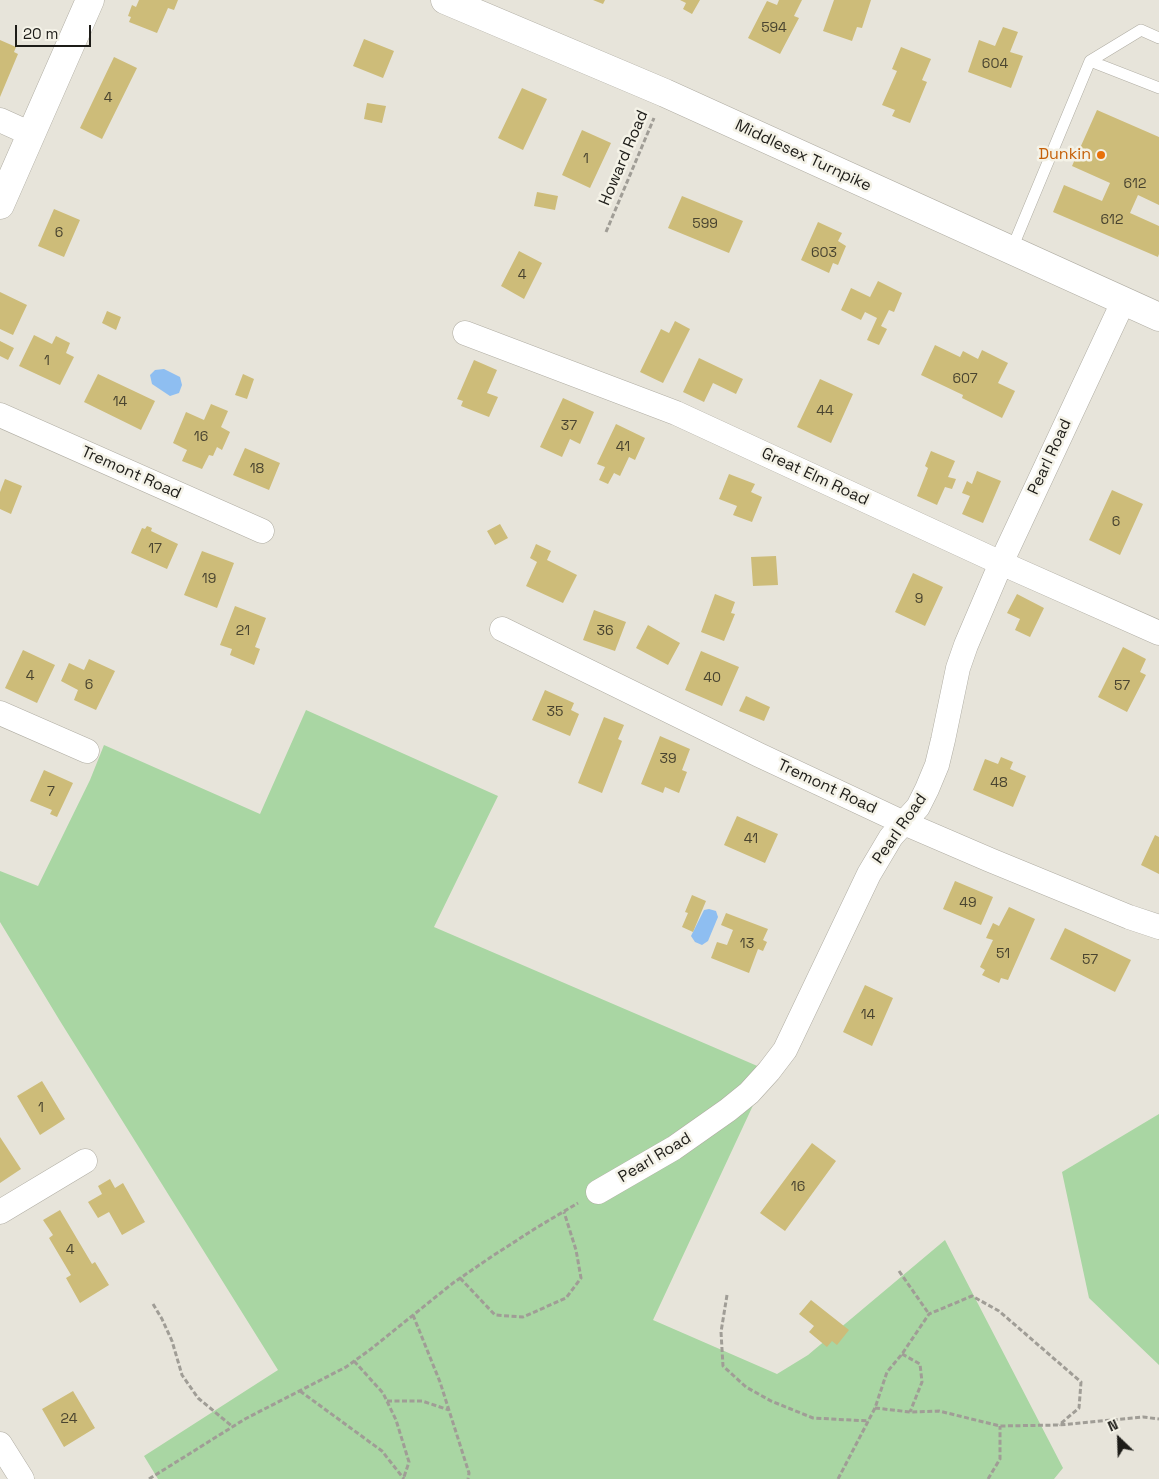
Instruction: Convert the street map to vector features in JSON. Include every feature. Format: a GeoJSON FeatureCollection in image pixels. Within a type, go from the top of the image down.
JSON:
{"type":"FeatureCollection","features":[{"type":"Feature","properties":{"kind":"main road"},"geometry":{"type":"LineString","coordinates":[[0,205],[90,0]]}},
{"type":"Feature","properties":{"kind":"main road","name":"Middlesex Turnpike"},"geometry":{"type":"LineString","coordinates":[[445,0],[665,93],[1159,317]]}},
{"type":"Feature","properties":{"kind":"street"},"geometry":{"type":"LineString","coordinates":[[0,120],[31,134]]}},
{"type":"Feature","properties":{"kind":"street","name":"Pearl Road"},"geometry":{"type":"LineString","coordinates":[[598,1192],[674,1148],[720,1116],[749,1093],[770,1072],[785,1050],[869,874],[891,837],[918,806],[934,773],[958,668],[966,645],[1001,563],[1123,302]]}},
{"type":"Feature","properties":{"kind":"street","name":"Great Elm Road"},"geometry":{"type":"LineString","coordinates":[[465,333],[676,413],[1001,563],[1159,633]]}},
{"type":"Feature","properties":{"kind":"street","name":"Tremont Road"},"geometry":{"type":"LineString","coordinates":[[0,415],[262,531]]}},
{"type":"Feature","properties":{"kind":"street","name":"Tremont Road"},"geometry":{"type":"LineString","coordinates":[[502,629],[750,751],[904,823],[1129,917],[1159,927]]}},
{"type":"Feature","properties":{"kind":"street"},"geometry":{"type":"LineString","coordinates":[[0,713],[87,751]]}},
{"type":"Feature","properties":{"kind":"street"},"geometry":{"type":"LineString","coordinates":[[0,1212],[85,1161]]}},
{"type":"Feature","properties":{"kind":"street"},"geometry":{"type":"LineString","coordinates":[[0,1444],[22,1479]]}},
{"type":"Feature","properties":{"kind":"lane"},"geometry":{"type":"LineString","coordinates":[[1011,251],[1090,61],[1141,30],[1159,38]]}},
{"type":"Feature","properties":{"kind":"lane"},"geometry":{"type":"LineString","coordinates":[[1090,61],[1159,88]]}},
{"type":"Feature","properties":{"kind":"path","name":"Howard Road"},"geometry":{"type":"LineString","coordinates":[[606,232],[665,93]]}},
{"type":"Feature","properties":{"kind":"path"},"geometry":{"type":"LineString","coordinates":[[149,1479],[245,1419],[346,1367],[460,1278],[490,1257],[598,1192]]}},
{"type":"Feature","properties":{"kind":"path"},"geometry":{"type":"LineString","coordinates":[[460,1278],[495,1315],[523,1317],[566,1298],[581,1278],[576,1250],[564,1212]]}},
{"type":"Feature","properties":{"kind":"path"},"geometry":{"type":"LineString","coordinates":[[899,1271],[929,1314]]}},
{"type":"Feature","properties":{"kind":"path"},"geometry":{"type":"LineString","coordinates":[[727,1295],[721,1332],[723,1366],[746,1387],[770,1401],[813,1418],[868,1421]]}},
{"type":"Feature","properties":{"kind":"path"},"geometry":{"type":"LineString","coordinates":[[838,1479],[875,1408],[887,1372],[902,1354],[929,1314],[972,1296],[999,1311],[1081,1382],[1079,1408],[1059,1425]]}},
{"type":"Feature","properties":{"kind":"path"},"geometry":{"type":"LineString","coordinates":[[153,1304],[172,1341],[182,1375],[198,1398],[233,1427]]}},
{"type":"Feature","properties":{"kind":"path"},"geometry":{"type":"LineString","coordinates":[[413,1315],[440,1382],[469,1473],[468,1479]]}},
{"type":"Feature","properties":{"kind":"path"},"geometry":{"type":"LineString","coordinates":[[902,1354],[920,1364],[922,1382],[910,1412]]}},
{"type":"Feature","properties":{"kind":"path"},"geometry":{"type":"LineString","coordinates":[[354,1361],[383,1393],[396,1420],[408,1462],[404,1478]]}},
{"type":"Feature","properties":{"kind":"path"},"geometry":{"type":"LineString","coordinates":[[300,1391],[382,1450],[404,1478]]}},
{"type":"Feature","properties":{"kind":"path"},"geometry":{"type":"LineString","coordinates":[[387,1401],[422,1401],[449,1410]]}},
{"type":"Feature","properties":{"kind":"path"},"geometry":{"type":"LineString","coordinates":[[875,1408],[910,1412],[939,1410],[1000,1426],[1059,1425],[1143,1417],[1159,1419]]}},
{"type":"Feature","properties":{"kind":"path"},"geometry":{"type":"LineString","coordinates":[[988,1479],[1000,1459],[1000,1426]]}},
{"type":"Feature","properties":{"kind":"green space"},"geometry":{"type":"Polygon","coordinates":[[[306,710],[498,796],[434,927],[769,1071],[653,1320],[777,1374],[808,1355],[945,1240],[1063,1468],[1054,1479],[158,1479],[144,1456],[278,1370],[0,922],[0,871],[38,886],[90,780],[104,745],[260,814],[306,710]]]}},
{"type":"Feature","properties":{"kind":"green space"},"geometry":{"type":"Polygon","coordinates":[[[1159,1114],[1159,1365],[1089,1298],[1062,1172],[1159,1114]]]}},
{"type":"Feature","properties":{"kind":"water"},"geometry":{"type":"Polygon","coordinates":[[[164,369],[180,377],[182,385],[179,393],[170,396],[152,384],[150,375],[155,370],[164,369]]]}},
{"type":"Feature","properties":{"kind":"water"},"geometry":{"type":"Polygon","coordinates":[[[704,910],[716,911],[718,917],[708,941],[702,945],[695,942],[691,936],[704,910]]]}},
{"type":"Feature","properties":{"kind":"building"},"geometry":{"type":"Polygon","coordinates":[[[139,0],[178,0],[174,10],[168,8],[157,33],[129,22],[131,17],[128,16],[132,5],[136,7],[139,0]]]}},
{"type":"Feature","properties":{"kind":"building"},"geometry":{"type":"Polygon","coordinates":[[[593,0],[605,0],[603,4],[593,0]]]}},
{"type":"Feature","properties":{"kind":"building"},"geometry":{"type":"Polygon","coordinates":[[[680,0],[700,0],[692,14],[683,9],[686,3],[680,0]]]}},
{"type":"Feature","properties":{"kind":"building"},"geometry":{"type":"Polygon","coordinates":[[[779,0],[802,0],[794,16],[799,18],[780,54],[748,38],[767,1],[777,5],[779,0]]]}},
{"type":"Feature","properties":{"kind":"building"},"geometry":{"type":"Polygon","coordinates":[[[834,0],[871,0],[862,28],[857,27],[852,41],[823,31],[834,0]]]}},
{"type":"Feature","properties":{"kind":"building"},"geometry":{"type":"Polygon","coordinates":[[[1003,27],[1018,32],[1010,52],[1023,56],[1011,88],[968,72],[979,40],[995,46],[1003,27]]]}},
{"type":"Feature","properties":{"kind":"building"},"geometry":{"type":"Polygon","coordinates":[[[364,39],[394,51],[383,78],[353,66],[364,39]]]}},
{"type":"Feature","properties":{"kind":"building"},"geometry":{"type":"Polygon","coordinates":[[[0,40],[16,47],[14,52],[18,54],[0,97],[0,40]]]}},
{"type":"Feature","properties":{"kind":"building"},"geometry":{"type":"Polygon","coordinates":[[[901,47],[931,59],[922,80],[927,82],[910,123],[892,116],[895,110],[882,105],[897,71],[892,69],[901,47]]]}},
{"type":"Feature","properties":{"kind":"building"},"geometry":{"type":"Polygon","coordinates":[[[114,57],[137,68],[102,139],[80,128],[114,57]]]}},
{"type":"Feature","properties":{"kind":"building"},"geometry":{"type":"Polygon","coordinates":[[[522,88],[547,99],[523,150],[498,138],[522,88]]]}},
{"type":"Feature","properties":{"kind":"building"},"geometry":{"type":"Polygon","coordinates":[[[367,103],[386,106],[382,123],[364,119],[367,103]]]}},
{"type":"Feature","properties":{"kind":"building"},"geometry":{"type":"Polygon","coordinates":[[[1097,110],[1159,137],[1159,205],[1138,195],[1130,213],[1159,226],[1158,257],[1053,212],[1064,185],[1102,201],[1110,183],[1072,166],[1097,110]]]}},
{"type":"Feature","properties":{"kind":"building"},"geometry":{"type":"Polygon","coordinates":[[[582,130],[611,143],[590,188],[562,175],[582,130]]]}},
{"type":"Feature","properties":{"kind":"building"},"geometry":{"type":"Polygon","coordinates":[[[537,192],[558,196],[555,210],[534,206],[537,192]]]}},
{"type":"Feature","properties":{"kind":"building"},"geometry":{"type":"Polygon","coordinates":[[[682,196],[743,221],[729,253],[668,228],[682,196]]]}},
{"type":"Feature","properties":{"kind":"building"},"geometry":{"type":"Polygon","coordinates":[[[54,209],[80,220],[64,257],[38,246],[54,209]]]}},
{"type":"Feature","properties":{"kind":"building"},"geometry":{"type":"Polygon","coordinates":[[[818,222],[842,233],[838,241],[846,246],[838,265],[833,263],[829,273],[801,260],[818,222]]]}},
{"type":"Feature","properties":{"kind":"building"},"geometry":{"type":"Polygon","coordinates":[[[519,251],[542,263],[524,299],[501,286],[519,251]]]}},
{"type":"Feature","properties":{"kind":"building"},"geometry":{"type":"Polygon","coordinates":[[[878,281],[902,293],[894,312],[889,310],[881,326],[887,329],[879,345],[867,340],[877,318],[865,312],[861,320],[841,310],[851,288],[870,297],[878,281]]]}},
{"type":"Feature","properties":{"kind":"building"},"geometry":{"type":"Polygon","coordinates":[[[0,292],[27,305],[13,335],[0,329],[0,292]]]}},
{"type":"Feature","properties":{"kind":"building"},"geometry":{"type":"Polygon","coordinates":[[[107,311],[121,317],[116,330],[102,323],[107,311]]]}},
{"type":"Feature","properties":{"kind":"building"},"geometry":{"type":"Polygon","coordinates":[[[675,321],[690,329],[663,383],[640,372],[661,329],[669,333],[675,321]]]}},
{"type":"Feature","properties":{"kind":"building"},"geometry":{"type":"Polygon","coordinates":[[[34,335],[52,344],[56,336],[70,343],[66,353],[74,357],[60,385],[19,366],[34,335]]]}},
{"type":"Feature","properties":{"kind":"building"},"geometry":{"type":"Polygon","coordinates":[[[0,341],[14,348],[8,360],[0,356],[0,341]]]}},
{"type":"Feature","properties":{"kind":"building"},"geometry":{"type":"Polygon","coordinates":[[[935,345],[960,357],[963,351],[978,359],[982,350],[1008,363],[998,383],[1015,391],[1002,418],[962,398],[963,395],[921,375],[935,345]]]}},
{"type":"Feature","properties":{"kind":"building"},"geometry":{"type":"Polygon","coordinates":[[[699,358],[743,379],[736,394],[713,383],[704,402],[683,392],[699,358]]]}},
{"type":"Feature","properties":{"kind":"building"},"geometry":{"type":"Polygon","coordinates":[[[474,360],[497,370],[487,393],[498,397],[489,417],[461,406],[463,401],[457,399],[474,360]]]}},
{"type":"Feature","properties":{"kind":"building"},"geometry":{"type":"Polygon","coordinates":[[[98,374],[155,401],[141,430],[84,402],[98,374]]]}},
{"type":"Feature","properties":{"kind":"building"},"geometry":{"type":"Polygon","coordinates":[[[243,374],[254,379],[247,399],[235,395],[243,374]]]}},
{"type":"Feature","properties":{"kind":"building"},"geometry":{"type":"Polygon","coordinates":[[[820,379],[853,394],[831,443],[797,427],[820,379]]]}},
{"type":"Feature","properties":{"kind":"building"},"geometry":{"type":"Polygon","coordinates":[[[563,398],[594,412],[580,444],[570,439],[562,457],[540,447],[563,398]]]}},
{"type":"Feature","properties":{"kind":"building"},"geometry":{"type":"Polygon","coordinates":[[[211,404],[228,411],[221,427],[230,432],[222,450],[217,447],[213,456],[209,455],[202,469],[182,461],[187,450],[173,443],[186,412],[204,420],[211,404]]]}},
{"type":"Feature","properties":{"kind":"building"},"geometry":{"type":"Polygon","coordinates":[[[616,424],[645,438],[635,460],[629,457],[620,476],[614,473],[608,484],[599,480],[605,467],[597,464],[616,424]]]}},
{"type":"Feature","properties":{"kind":"building"},"geometry":{"type":"Polygon","coordinates":[[[245,448],[280,463],[269,490],[233,475],[245,448]]]}},
{"type":"Feature","properties":{"kind":"building"},"geometry":{"type":"Polygon","coordinates":[[[931,451],[955,461],[948,477],[956,479],[952,489],[945,487],[937,505],[917,496],[928,468],[925,466],[931,451]]]}},
{"type":"Feature","properties":{"kind":"building"},"geometry":{"type":"Polygon","coordinates":[[[977,471],[1001,481],[983,523],[962,514],[970,496],[962,493],[967,481],[972,484],[977,471]]]}},
{"type":"Feature","properties":{"kind":"building"},"geometry":{"type":"Polygon","coordinates":[[[729,474],[755,484],[751,492],[762,497],[752,522],[733,515],[737,506],[719,499],[729,474]]]}},
{"type":"Feature","properties":{"kind":"building"},"geometry":{"type":"Polygon","coordinates":[[[5,479],[22,486],[11,514],[0,509],[0,492],[5,479]]]}},
{"type":"Feature","properties":{"kind":"building"},"geometry":{"type":"Polygon","coordinates":[[[1112,490],[1143,504],[1120,555],[1089,540],[1112,490]]]}},
{"type":"Feature","properties":{"kind":"building"},"geometry":{"type":"Polygon","coordinates":[[[500,524],[508,538],[495,545],[487,531],[500,524]]]}},
{"type":"Feature","properties":{"kind":"building"},"geometry":{"type":"Polygon","coordinates":[[[147,526],[152,528],[151,531],[178,544],[167,569],[131,553],[142,528],[145,529],[147,526]]]}},
{"type":"Feature","properties":{"kind":"building"},"geometry":{"type":"Polygon","coordinates":[[[536,544],[551,551],[547,560],[577,575],[563,603],[526,586],[537,562],[530,558],[536,544]]]}},
{"type":"Feature","properties":{"kind":"building"},"geometry":{"type":"Polygon","coordinates":[[[202,551],[234,563],[217,608],[184,595],[202,551]]]}},
{"type":"Feature","properties":{"kind":"building"},"geometry":{"type":"Polygon","coordinates":[[[776,556],[778,585],[753,586],[751,557],[776,556]]]}},
{"type":"Feature","properties":{"kind":"building"},"geometry":{"type":"Polygon","coordinates":[[[913,573],[943,587],[925,626],[895,612],[913,573]]]}},
{"type":"Feature","properties":{"kind":"building"},"geometry":{"type":"Polygon","coordinates":[[[715,594],[735,602],[731,613],[735,614],[724,641],[701,632],[715,594]]]}},
{"type":"Feature","properties":{"kind":"building"},"geometry":{"type":"Polygon","coordinates":[[[1017,594],[1044,608],[1030,637],[1015,630],[1020,619],[1007,613],[1017,594]]]}},
{"type":"Feature","properties":{"kind":"building"},"geometry":{"type":"Polygon","coordinates":[[[235,606],[266,618],[255,647],[260,649],[254,665],[230,655],[232,649],[220,645],[235,606]]]}},
{"type":"Feature","properties":{"kind":"building"},"geometry":{"type":"Polygon","coordinates":[[[594,610],[626,622],[615,651],[583,640],[594,610]]]}},
{"type":"Feature","properties":{"kind":"building"},"geometry":{"type":"Polygon","coordinates":[[[648,625],[680,643],[668,665],[636,648],[648,625]]]}},
{"type":"Feature","properties":{"kind":"building"},"geometry":{"type":"Polygon","coordinates":[[[1123,647],[1146,659],[1140,672],[1146,675],[1127,712],[1098,697],[1123,647]]]}},
{"type":"Feature","properties":{"kind":"building"},"geometry":{"type":"Polygon","coordinates":[[[23,650],[55,665],[37,703],[5,688],[23,650]]]}},
{"type":"Feature","properties":{"kind":"building"},"geometry":{"type":"Polygon","coordinates":[[[701,651],[739,667],[722,706],[685,690],[701,651]]]}},
{"type":"Feature","properties":{"kind":"building"},"geometry":{"type":"Polygon","coordinates":[[[89,659],[115,671],[96,710],[74,700],[78,690],[61,681],[69,663],[84,670],[89,659]]]}},
{"type":"Feature","properties":{"kind":"building"},"geometry":{"type":"Polygon","coordinates":[[[545,690],[574,703],[571,710],[579,714],[570,736],[532,720],[545,690]]]}},
{"type":"Feature","properties":{"kind":"building"},"geometry":{"type":"Polygon","coordinates":[[[746,696],[770,707],[764,721],[739,711],[746,696]]]}},
{"type":"Feature","properties":{"kind":"building"},"geometry":{"type":"Polygon","coordinates":[[[604,717],[624,725],[618,739],[622,741],[602,793],[578,783],[604,717]]]}},
{"type":"Feature","properties":{"kind":"building"},"geometry":{"type":"Polygon","coordinates":[[[660,736],[690,749],[682,770],[687,772],[679,793],[665,787],[663,793],[641,784],[660,736]]]}},
{"type":"Feature","properties":{"kind":"building"},"geometry":{"type":"Polygon","coordinates":[[[1001,757],[1013,762],[1010,769],[1026,776],[1013,807],[973,790],[985,759],[998,764],[1001,757]]]}},
{"type":"Feature","properties":{"kind":"building"},"geometry":{"type":"Polygon","coordinates":[[[44,770],[73,783],[57,817],[50,814],[52,810],[30,801],[44,770]]]}},
{"type":"Feature","properties":{"kind":"building"},"geometry":{"type":"Polygon","coordinates":[[[737,816],[778,834],[765,863],[724,845],[737,816]]]}},
{"type":"Feature","properties":{"kind":"building"},"geometry":{"type":"Polygon","coordinates":[[[1155,835],[1159,837],[1159,874],[1141,865],[1155,835]]]}},
{"type":"Feature","properties":{"kind":"building"},"geometry":{"type":"Polygon","coordinates":[[[955,881],[993,897],[981,925],[943,909],[955,881]]]}},
{"type":"Feature","properties":{"kind":"building"},"geometry":{"type":"Polygon","coordinates":[[[692,895],[706,901],[693,932],[682,927],[688,913],[685,912],[692,895]]]}},
{"type":"Feature","properties":{"kind":"building"},"geometry":{"type":"Polygon","coordinates":[[[1009,907],[1035,919],[1008,980],[1001,978],[999,983],[982,975],[985,970],[980,967],[993,940],[986,938],[993,923],[999,926],[1009,907]]]}},
{"type":"Feature","properties":{"kind":"building"},"geometry":{"type":"Polygon","coordinates":[[[726,913],[768,929],[763,940],[767,942],[763,951],[758,949],[749,973],[711,958],[717,942],[727,945],[733,930],[721,925],[726,913]]]}},
{"type":"Feature","properties":{"kind":"building"},"geometry":{"type":"Polygon","coordinates":[[[1065,928],[1131,960],[1115,992],[1050,959],[1065,928]]]}},
{"type":"Feature","properties":{"kind":"building"},"geometry":{"type":"Polygon","coordinates":[[[865,985],[893,998],[872,1046],[843,1032],[865,985]]]}},
{"type":"Feature","properties":{"kind":"building"},"geometry":{"type":"Polygon","coordinates":[[[42,1081],[65,1119],[40,1135],[17,1096],[42,1081]]]}},
{"type":"Feature","properties":{"kind":"building"},"geometry":{"type":"Polygon","coordinates":[[[0,1137],[21,1169],[0,1183],[0,1137]]]}},
{"type":"Feature","properties":{"kind":"building"},"geometry":{"type":"Polygon","coordinates":[[[812,1143],[836,1161],[785,1231],[760,1213],[812,1143]]]}},
{"type":"Feature","properties":{"kind":"building"},"geometry":{"type":"Polygon","coordinates":[[[110,1179],[115,1188],[123,1183],[145,1222],[122,1235],[109,1212],[98,1218],[88,1202],[102,1194],[98,1186],[110,1179]]]}},
{"type":"Feature","properties":{"kind":"building"},"geometry":{"type":"Polygon","coordinates":[[[60,1210],[92,1264],[95,1262],[109,1285],[80,1303],[66,1278],[71,1275],[49,1238],[53,1235],[43,1220],[60,1210]]]}},
{"type":"Feature","properties":{"kind":"building"},"geometry":{"type":"Polygon","coordinates":[[[811,1300],[849,1330],[837,1345],[832,1341],[827,1347],[809,1332],[814,1326],[799,1314],[811,1300]]]}},
{"type":"Feature","properties":{"kind":"building"},"geometry":{"type":"Polygon","coordinates":[[[73,1391],[95,1428],[64,1447],[42,1409],[73,1391]]]}},
{"type":"Feature","properties":{"kind":"place","name":"Dunkin"},"geometry":{"type":"Point","coordinates":[1101,155]}}]}
